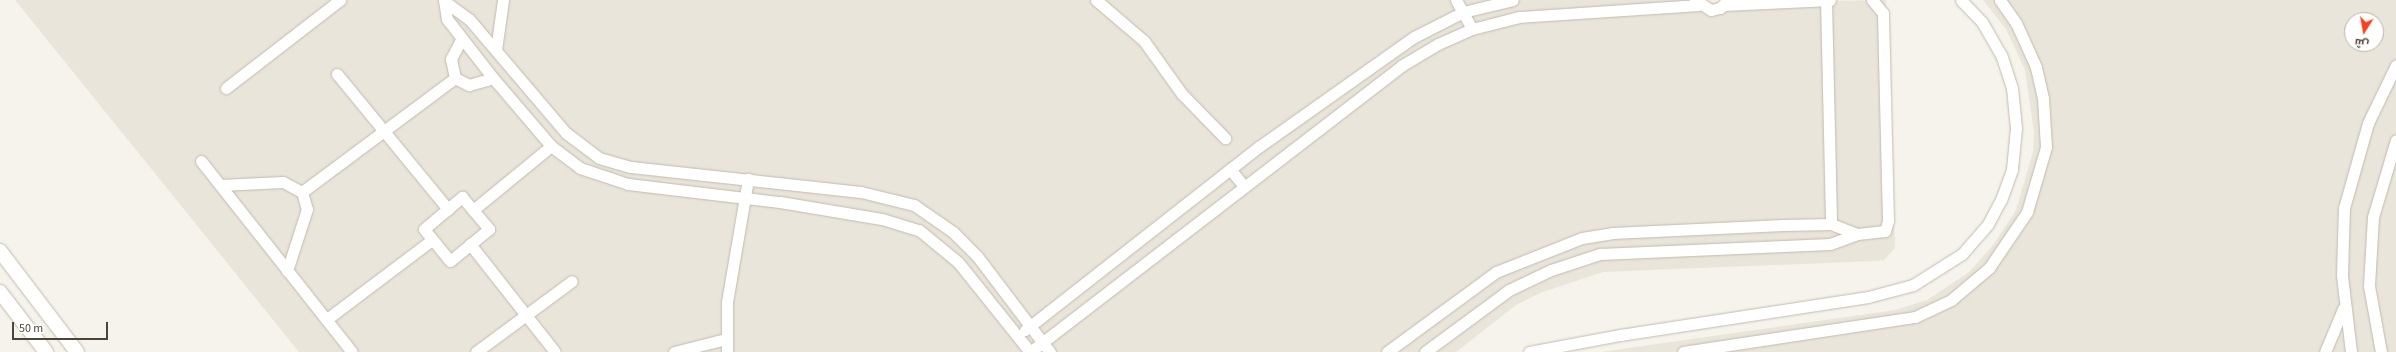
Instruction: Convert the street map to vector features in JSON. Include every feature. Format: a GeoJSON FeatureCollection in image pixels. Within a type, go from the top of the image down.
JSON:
{"type":"FeatureCollection","features":[{"type":"Feature","properties":{"kind":"street"},"geometry":{"type":"LineString","coordinates":[[226,88],[340,0]]}},
{"type":"Feature","properties":{"kind":"street"},"geometry":{"type":"LineString","coordinates":[[444,0],[458,8],[496,50],[566,133],[599,158],[631,167],[861,192],[914,205],[952,232],[977,256],[1050,352]]}},
{"type":"Feature","properties":{"kind":"street"},"geometry":{"type":"LineString","coordinates":[[444,0],[447,19],[493,78],[551,146],[580,168],[614,182],[745,198],[860,215],[919,230],[946,248],[1030,352],[1401,66],[1472,29],[1539,14],[1696,2],[1711,10],[1726,3],[1830,0]]}},
{"type":"Feature","properties":{"kind":"street"},"geometry":{"type":"LineString","coordinates":[[496,50],[503,0]]}},
{"type":"Feature","properties":{"kind":"street"},"geometry":{"type":"LineString","coordinates":[[1096,0],[1144,41],[1182,94],[1225,138]]}},
{"type":"Feature","properties":{"kind":"street"},"geometry":{"type":"LineString","coordinates":[[1456,0],[1472,29]]}},
{"type":"Feature","properties":{"kind":"street"},"geometry":{"type":"LineString","coordinates":[[1018,336],[1230,170],[1414,36],[1463,12],[1513,0]]}},
{"type":"Feature","properties":{"kind":"street"},"geometry":{"type":"LineString","coordinates":[[1826,0],[1831,224]]}},
{"type":"Feature","properties":{"kind":"street"},"geometry":{"type":"LineString","coordinates":[[1425,352],[1509,290],[1573,261],[1619,251],[1747,245],[1830,244],[1857,234],[1881,233],[1888,221],[1883,13],[1872,0]]}},
{"type":"Feature","properties":{"kind":"street"},"geometry":{"type":"LineString","coordinates":[[1530,352],[1620,334],[1868,297],[1913,285],[1962,254],[1988,224],[2002,200],[2012,169],[2016,128],[2012,88],[2001,54],[1982,22],[1961,0]]}},
{"type":"Feature","properties":{"kind":"street"},"geometry":{"type":"LineString","coordinates":[[1683,352],[1914,317],[1951,300],[1989,268],[2027,212],[2046,147],[2043,98],[2036,67],[2016,23],[2000,0]]}},
{"type":"Feature","properties":{"kind":"street"},"geometry":{"type":"LineString","coordinates":[[462,38],[451,59],[456,78],[469,86],[493,78]]}},
{"type":"Feature","properties":{"kind":"street"},"geometry":{"type":"LineString","coordinates":[[2351,352],[2344,307],[2345,201],[2368,123],[2396,65]]}},
{"type":"Feature","properties":{"kind":"street"},"geometry":{"type":"LineString","coordinates":[[337,74],[448,209]]}},
{"type":"Feature","properties":{"kind":"street"},"geometry":{"type":"LineString","coordinates":[[302,192],[456,78]]}},
{"type":"Feature","properties":{"kind":"street"},"geometry":{"type":"LineString","coordinates":[[2381,352],[2369,286],[2372,217],[2396,140]]}},
{"type":"Feature","properties":{"kind":"street"},"geometry":{"type":"LineString","coordinates":[[473,210],[551,146]]}},
{"type":"Feature","properties":{"kind":"street"},"geometry":{"type":"LineString","coordinates":[[201,161],[352,352]]}},
{"type":"Feature","properties":{"kind":"street"},"geometry":{"type":"LineString","coordinates":[[1230,170],[1244,186]]}},
{"type":"Feature","properties":{"kind":"street"},"geometry":{"type":"LineString","coordinates":[[728,352],[726,339],[730,281],[748,179]]}},
{"type":"Feature","properties":{"kind":"street"},"geometry":{"type":"LineString","coordinates":[[220,185],[284,182],[302,192],[307,209],[287,271]]}},
{"type":"Feature","properties":{"kind":"street"},"geometry":{"type":"LineString","coordinates":[[462,197],[473,210],[489,229],[450,261],[424,229],[462,197]]}},
{"type":"Feature","properties":{"kind":"street"},"geometry":{"type":"LineString","coordinates":[[1387,352],[1496,272],[1560,244],[1612,233],[1746,226],[1831,224],[1857,234]]}},
{"type":"Feature","properties":{"kind":"street"},"geometry":{"type":"LineString","coordinates":[[1746,226],[1747,245]]}},
{"type":"Feature","properties":{"kind":"street"},"geometry":{"type":"LineString","coordinates":[[327,319],[432,240]]}},
{"type":"Feature","properties":{"kind":"street"},"geometry":{"type":"LineString","coordinates":[[470,244],[555,352]]}},
{"type":"Feature","properties":{"kind":"street"},"geometry":{"type":"LineString","coordinates":[[0,251],[77,352]]}},
{"type":"Feature","properties":{"kind":"street"},"geometry":{"type":"LineString","coordinates":[[476,352],[572,281]]}},
{"type":"Feature","properties":{"kind":"street"},"geometry":{"type":"LineString","coordinates":[[0,292],[46,352]]}},
{"type":"Feature","properties":{"kind":"street"},"geometry":{"type":"LineString","coordinates":[[2326,352],[2344,307]]}},
{"type":"Feature","properties":{"kind":"street"},"geometry":{"type":"LineString","coordinates":[[674,352],[726,339]]}},
{"type":"Feature","properties":{"kind":"shaded area"},"geometry":{"type":"Polygon","coordinates":[[[15,0],[1697,0],[1698,3],[1886,0],[1895,248],[1884,260],[1876,261],[1603,272],[1540,293],[1516,305],[1456,352],[299,352],[15,0]]]}},
{"type":"Feature","properties":{"kind":"shaded area"},"geometry":{"type":"Polygon","coordinates":[[[1983,0],[2396,0],[2396,352],[1601,352],[1895,310],[1927,300],[1969,272],[1994,244],[2016,210],[2033,152],[2034,132],[2025,70],[2006,29],[1983,0]]]}}]}
